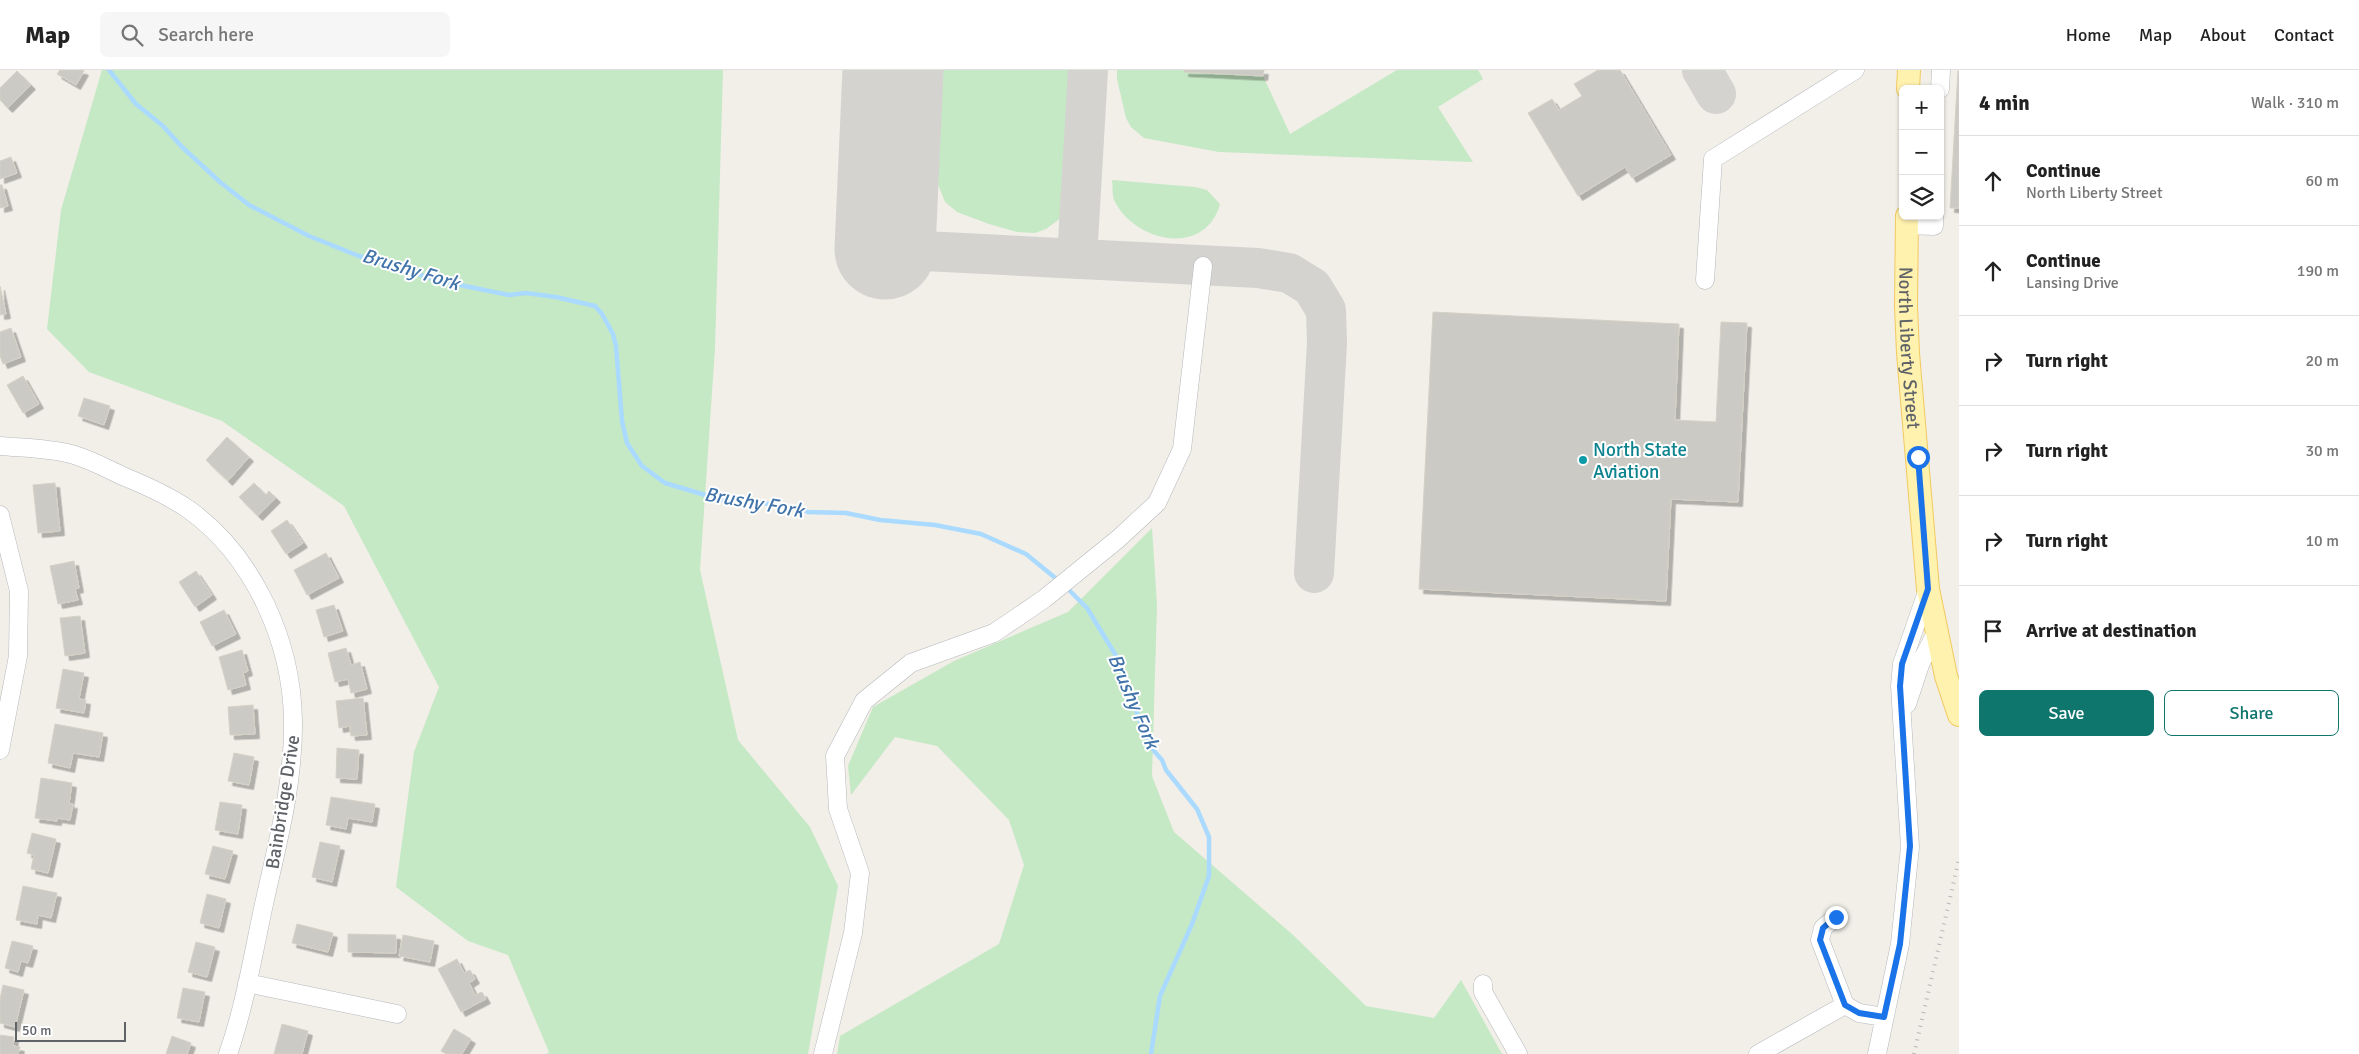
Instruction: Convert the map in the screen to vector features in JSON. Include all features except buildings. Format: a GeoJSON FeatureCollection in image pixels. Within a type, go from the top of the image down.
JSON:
{"type":"FeatureCollection","features":[{"type":"Feature","properties":{"kind":"main road"},"geometry":{"type":"LineString","coordinates":[[1908,70],[1908,85]]}},
{"type":"Feature","properties":{"kind":"main road","name":"North Liberty Street"},"geometry":{"type":"LineString","coordinates":[[1907,221],[1906,306],[1908,353],[1928,589],[1946,676],[1959,715]]}},
{"type":"Feature","properties":{"kind":"street"},"geometry":{"type":"LineString","coordinates":[[1705,280],[1713,159],[1855,70]]}},
{"type":"Feature","properties":{"kind":"street"},"geometry":{"type":"LineString","coordinates":[[1940,85],[1941,70]]}},
{"type":"Feature","properties":{"kind":"street"},"geometry":{"type":"LineString","coordinates":[[1907,221],[1934,221]]}},
{"type":"Feature","properties":{"kind":"street"},"geometry":{"type":"LineString","coordinates":[[823,1054],[853,933],[860,873],[838,809],[835,756],[864,701],[911,663],[994,633],[1044,599],[1118,539],[1157,504],[1182,449],[1202,266]]}},
{"type":"Feature","properties":{"kind":"street","name":"Bainbridge Drive"},"geometry":{"type":"LineString","coordinates":[[0,446],[43,449],[89,460],[158,492],[188,509],[209,525],[228,545],[249,573],[262,596],[275,628],[285,661],[292,695],[292,756],[282,824],[247,982],[228,1054]]}},
{"type":"Feature","properties":{"kind":"street"},"geometry":{"type":"LineString","coordinates":[[0,515],[19,591],[18,656],[0,750]]}},
{"type":"Feature","properties":{"kind":"street"},"geometry":{"type":"LineString","coordinates":[[1877,1054],[1900,944],[1910,846],[1900,686],[1902,664],[1928,589]]}},
{"type":"Feature","properties":{"kind":"street"},"geometry":{"type":"LineString","coordinates":[[1902,722],[1920,662],[1936,633]]}},
{"type":"Feature","properties":{"kind":"street"},"geometry":{"type":"LineString","coordinates":[[1836,917],[1823,928],[1820,940],[1845,1005],[1859,1013],[1884,1017]]}},
{"type":"Feature","properties":{"kind":"street"},"geometry":{"type":"LineString","coordinates":[[247,982],[397,1014]]}},
{"type":"Feature","properties":{"kind":"street"},"geometry":{"type":"LineString","coordinates":[[1483,984],[1484,992],[1518,1054]]}},
{"type":"Feature","properties":{"kind":"street"},"geometry":{"type":"LineString","coordinates":[[1758,1054],[1845,1005]]}},
{"type":"Feature","properties":{"kind":"green space"},"geometry":{"type":"Polygon","coordinates":[[[102,70],[723,70],[715,348],[700,570],[738,740],[810,827],[838,886],[808,1054],[547,1054],[549,1052],[508,955],[468,941],[396,887],[414,752],[439,687],[344,506],[222,421],[89,372],[47,329],[61,210],[102,70]]]}},
{"type":"Feature","properties":{"kind":"green space"},"geometry":{"type":"Polygon","coordinates":[[[942,70],[1077,70],[1071,182],[1061,218],[1046,229],[1035,233],[1017,232],[957,212],[945,202],[937,182],[942,70]]]}},
{"type":"Feature","properties":{"kind":"green space"},"geometry":{"type":"Polygon","coordinates":[[[1117,70],[1184,70],[1185,72],[1263,76],[1290,134],[1397,70],[1478,70],[1483,79],[1438,107],[1473,162],[1219,152],[1144,138],[1131,127],[1126,118],[1117,79],[1117,70]]]}},
{"type":"Feature","properties":{"kind":"green space"},"geometry":{"type":"Polygon","coordinates":[[[1112,180],[1195,187],[1207,190],[1220,204],[1212,221],[1200,232],[1185,238],[1169,238],[1152,234],[1137,226],[1124,214],[1114,200],[1112,180]]]}},
{"type":"Feature","properties":{"kind":"green space"},"geometry":{"type":"Polygon","coordinates":[[[1152,528],[1157,605],[1152,776],[1174,832],[1292,934],[1366,1006],[1434,1018],[1461,980],[1502,1054],[837,1054],[840,1036],[999,944],[1024,865],[1009,820],[937,746],[895,737],[851,795],[848,766],[873,707],[954,661],[1068,612],[1152,528]]]}},
{"type":"Feature","properties":{"kind":"waterway","name":"Brushy Fork"},"geometry":{"type":"LineString","coordinates":[[109,70],[136,104],[163,126],[182,147],[220,182],[249,205],[309,236],[359,256],[440,281],[509,295],[526,293],[556,297],[595,306],[602,314],[613,334],[616,346],[622,421],[627,443],[642,466],[665,483],[722,500],[754,501],[788,508],[801,508],[808,512],[846,513],[880,520],[935,525],[981,534],[1026,554],[1059,581]]}},
{"type":"Feature","properties":{"kind":"waterway","name":"Brushy Fork"},"geometry":{"type":"LineString","coordinates":[[1065,586],[1087,608],[1118,659],[1138,717],[1154,751],[1162,760],[1166,770],[1197,809],[1209,837],[1209,876],[1192,924],[1160,996],[1151,1054]]}},
{"type":"Feature","properties":{"kind":"taxiway"},"geometry":{"type":"LineString","coordinates":[[1077,259],[1088,70]]}},
{"type":"Feature","properties":{"kind":"taxiway"},"geometry":{"type":"LineString","coordinates":[[1702,70],[1716,94]]}},
{"type":"Feature","properties":{"kind":"taxiway"},"geometry":{"type":"LineString","coordinates":[[885,249],[1258,268],[1289,273],[1312,287],[1326,310],[1327,343],[1314,573]]}},
{"type":"Feature","properties":{"kind":"runway"},"geometry":{"type":"LineString","coordinates":[[885,249],[893,70]]}},
{"type":"Feature","properties":{"kind":"railway"},"geometry":{"type":"LineString","coordinates":[[1914,1054],[1959,859]]}},
{"type":"Feature","properties":{"kind":"place","name":"North State Aviation"},"geometry":{"type":"Point","coordinates":[1583,460]}},
{"type":"Feature","properties":{"kind":"route"},"geometry":{"type":"LineString","coordinates":[[1836,917],[1823,928],[1820,940],[1845,1005],[1859,1013],[1884,1017],[1900,944],[1910,846],[1900,686],[1902,664],[1928,589],[1918,457]]}}]}
